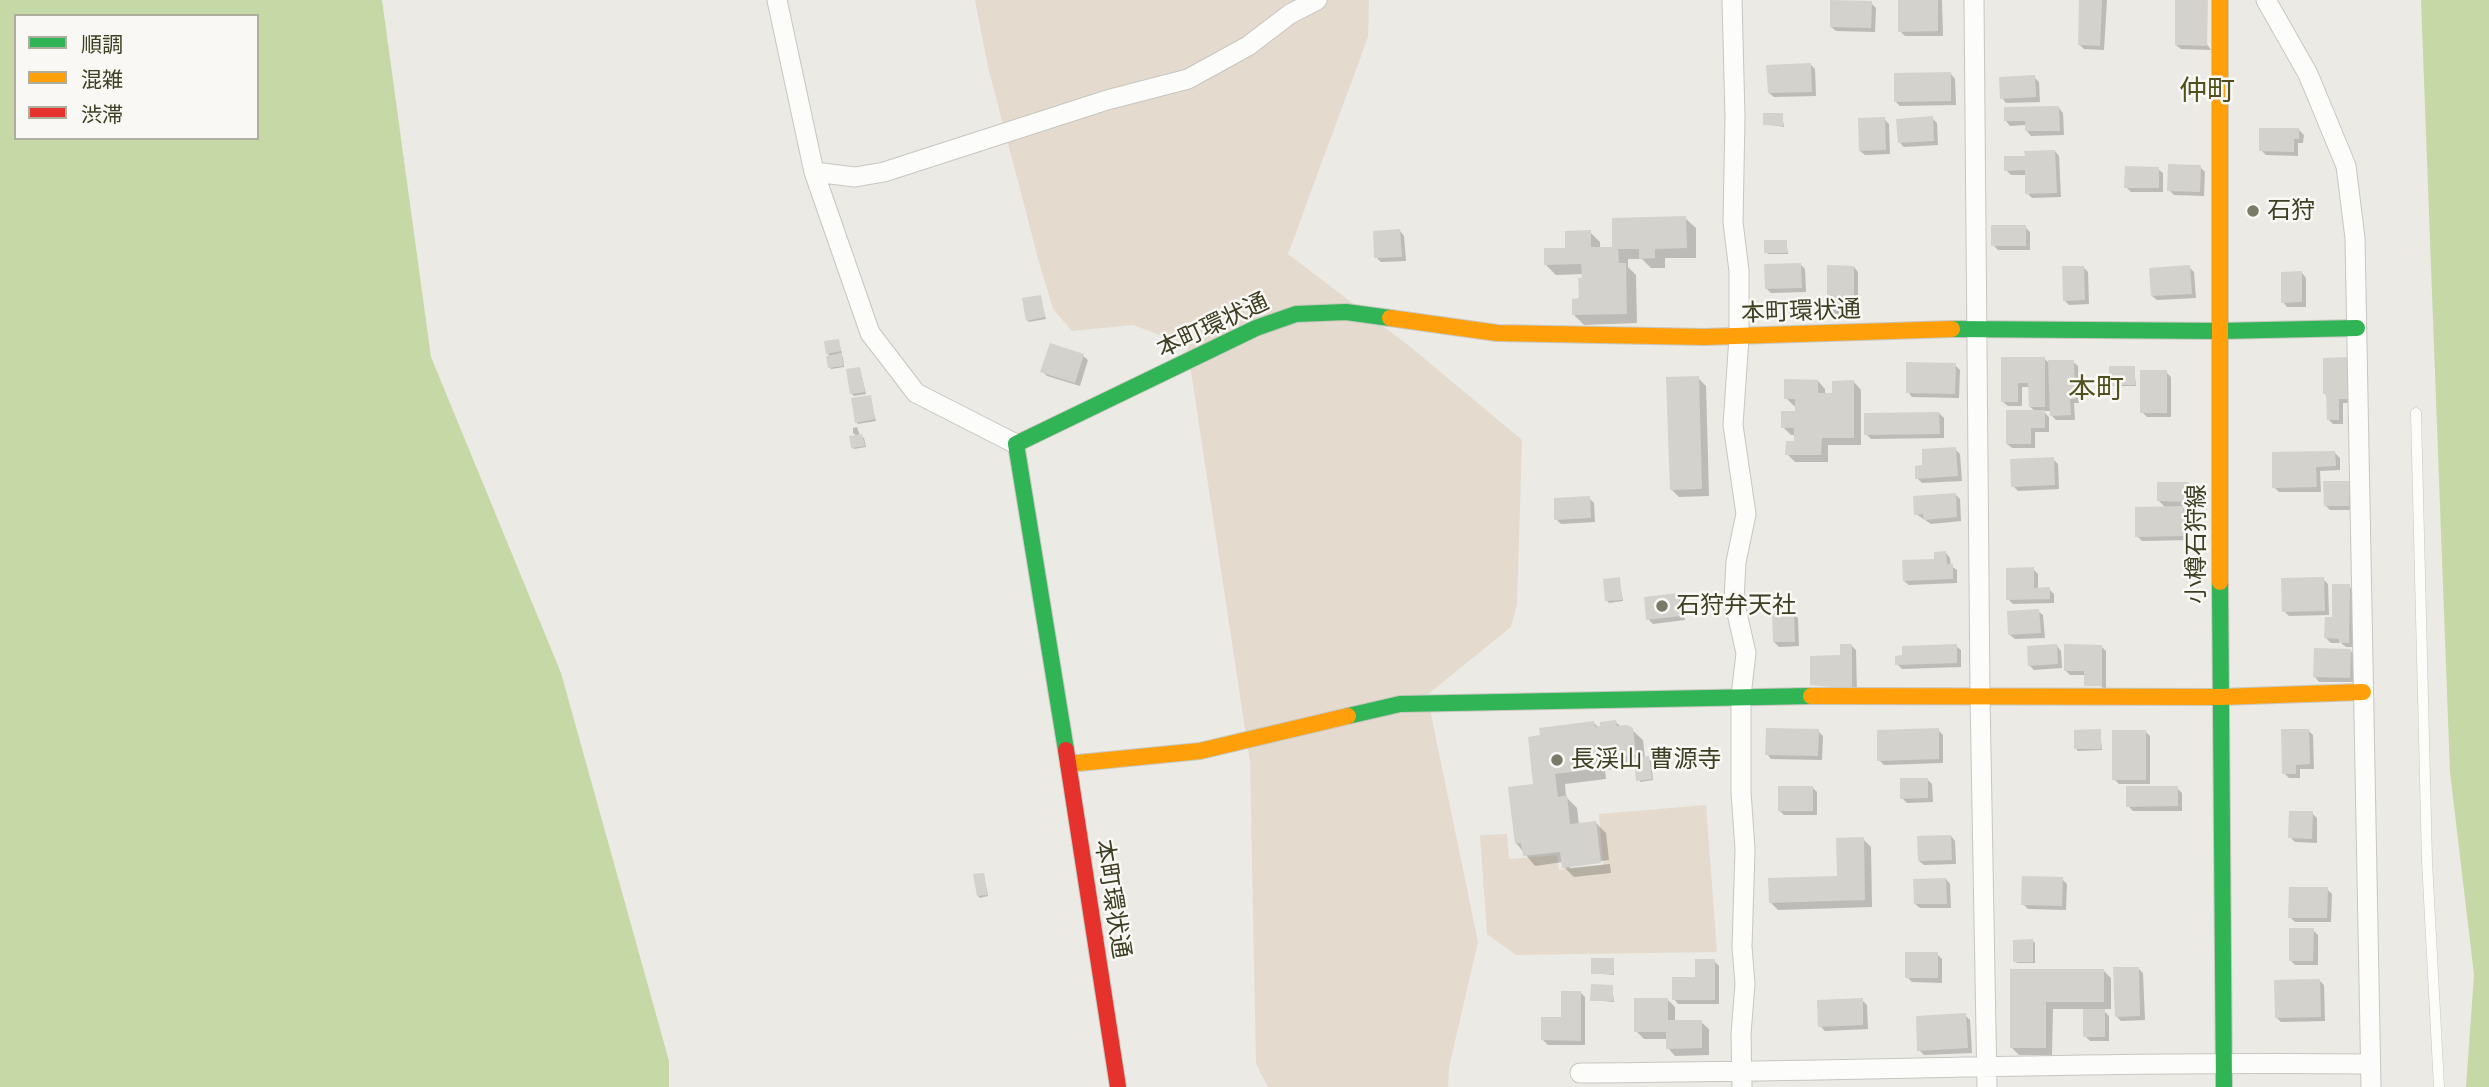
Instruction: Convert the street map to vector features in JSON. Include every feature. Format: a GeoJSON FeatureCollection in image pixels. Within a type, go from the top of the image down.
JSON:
{"type":"FeatureCollection","features":[{"type":"Feature","properties":{"kind":"street"},"geometry":{"type":"LineString","coordinates":[[777,0],[814,172],[870,333],[916,393],[1016,444]]}},
{"type":"Feature","properties":{"kind":"street"},"geometry":{"type":"LineString","coordinates":[[814,172],[855,177],[884,172],[1108,100],[1188,79],[1248,46],[1290,14],[1317,0]]}},
{"type":"Feature","properties":{"kind":"street"},"geometry":{"type":"LineString","coordinates":[[1732,0],[1735,103],[1732,222],[1739,271],[1739,337],[1733,425],[1746,514],[1736,562],[1734,600],[1746,653],[1741,696],[1741,792],[1745,849],[1742,1080]]}},
{"type":"Feature","properties":{"kind":"street"},"geometry":{"type":"LineString","coordinates":[[1974,0],[1980,695],[1987,1077]]}},
{"type":"Feature","properties":{"kind":"street","name":"小樽石狩線"},"geometry":{"type":"LineString","coordinates":[[2220,0],[2220,697],[2224,1087]]}},
{"type":"Feature","properties":{"kind":"street"},"geometry":{"type":"LineString","coordinates":[[2266,0],[2308,74],[2346,166],[2355,238],[2371,1087]]}},
{"type":"Feature","properties":{"kind":"street","name":"本町環状通"},"geometry":{"type":"LineString","coordinates":[[1118,1087],[1016,444],[1256,328],[1296,314],[1346,312],[1497,333],[1739,337],[1976,328],[2220,331],[2357,328]]}},
{"type":"Feature","properties":{"kind":"street"},"geometry":{"type":"LineString","coordinates":[[1068,764],[1199,751],[1400,704],[1741,696],[2220,697],[2362,692]]}},
{"type":"Feature","properties":{"kind":"street"},"geometry":{"type":"LineString","coordinates":[[1580,1073],[1742,1080],[1987,1077],[2223,1062],[2370,1064]]}},
{"type":"Feature","properties":{"kind":"lane"},"geometry":{"type":"LineString","coordinates":[[2416,413],[2427,861],[2440,1087]]}},
{"type":"Feature","properties":{"kind":"shaded area"},"geometry":{"type":"Polygon","coordinates":[[[0,0],[382,0],[431,357],[561,673],[669,1061],[669,1087],[0,1087],[0,0]]]}},
{"type":"Feature","properties":{"kind":"shaded area"},"geometry":{"type":"Polygon","coordinates":[[[975,0],[1369,0],[1368,37],[1288,254],[1408,345],[1522,440],[1517,605],[1511,627],[1427,695],[1478,942],[1449,1067],[1448,1087],[1268,1087],[1256,1064],[1250,762],[1187,345],[1133,325],[1072,331],[1053,309],[988,67],[975,0]]]}},
{"type":"Feature","properties":{"kind":"shaded area"},"geometry":{"type":"Polygon","coordinates":[[[2421,0],[2489,0],[2489,1087],[2466,1087],[2474,975],[2450,772],[2421,0]]]}},
{"type":"Feature","properties":{"kind":"shaded area"},"geometry":{"type":"Polygon","coordinates":[[[1706,805],[1717,952],[1516,955],[1487,934],[1480,835],[1507,834],[1509,859],[1557,855],[1559,870],[1603,865],[1599,814],[1706,805]]]}},
{"type":"Feature","properties":{"kind":"building"},"geometry":{"type":"Polygon","coordinates":[[[1830,0],[1872,1],[1871,28],[1830,27],[1830,0]]]}},
{"type":"Feature","properties":{"kind":"building"},"geometry":{"type":"Polygon","coordinates":[[[1898,0],[1938,0],[1938,31],[1898,32],[1898,0]]]}},
{"type":"Feature","properties":{"kind":"building"},"geometry":{"type":"Polygon","coordinates":[[[2079,0],[2102,0],[2100,46],[2078,45],[2079,0]]]}},
{"type":"Feature","properties":{"kind":"building"},"geometry":{"type":"Polygon","coordinates":[[[2175,0],[2208,0],[2207,46],[2175,45],[2175,0]]]}},
{"type":"Feature","properties":{"kind":"building"},"geometry":{"type":"Polygon","coordinates":[[[1811,63],[1812,92],[1768,93],[1766,65],[1811,63]]]}},
{"type":"Feature","properties":{"kind":"building"},"geometry":{"type":"Polygon","coordinates":[[[1951,72],[1951,101],[1894,102],[1894,73],[1951,72]]]}},
{"type":"Feature","properties":{"kind":"building"},"geometry":{"type":"Polygon","coordinates":[[[2035,75],[2036,97],[2000,99],[1999,77],[2035,75]]]}},
{"type":"Feature","properties":{"kind":"building"},"geometry":{"type":"Polygon","coordinates":[[[2059,106],[2060,131],[2025,131],[2025,121],[2004,121],[2004,107],[2059,106]]]}},
{"type":"Feature","properties":{"kind":"building"},"geometry":{"type":"Polygon","coordinates":[[[1763,113],[1783,113],[1783,126],[1763,125],[1763,113]]]}},
{"type":"Feature","properties":{"kind":"building"},"geometry":{"type":"Polygon","coordinates":[[[1933,116],[1934,141],[1898,143],[1896,119],[1933,116]]]}},
{"type":"Feature","properties":{"kind":"building"},"geometry":{"type":"Polygon","coordinates":[[[1885,117],[1886,150],[1859,151],[1858,118],[1885,117]]]}},
{"type":"Feature","properties":{"kind":"building"},"geometry":{"type":"Polygon","coordinates":[[[2259,128],[2299,128],[2299,139],[2294,139],[2294,152],[2259,151],[2259,128]]]}},
{"type":"Feature","properties":{"kind":"building"},"geometry":{"type":"Polygon","coordinates":[[[2055,150],[2057,193],[2025,194],[2025,170],[2004,171],[2004,156],[2025,156],[2024,151],[2055,150]]]}},
{"type":"Feature","properties":{"kind":"building"},"geometry":{"type":"Polygon","coordinates":[[[2168,164],[2201,165],[2200,192],[2167,191],[2168,164]]]}},
{"type":"Feature","properties":{"kind":"building"},"geometry":{"type":"Polygon","coordinates":[[[2125,166],[2159,167],[2159,188],[2124,188],[2125,166]]]}},
{"type":"Feature","properties":{"kind":"building"},"geometry":{"type":"Polygon","coordinates":[[[1686,216],[1687,248],[1655,249],[1655,258],[1639,259],[1639,249],[1618,249],[1619,263],[1626,263],[1627,314],[1572,315],[1572,299],[1579,298],[1578,278],[1582,278],[1581,264],[1544,265],[1544,248],[1565,248],[1565,231],[1591,230],[1591,247],[1612,247],[1612,218],[1686,216]]]}},
{"type":"Feature","properties":{"kind":"building"},"geometry":{"type":"Polygon","coordinates":[[[1991,225],[2026,225],[2026,246],[1991,246],[1991,225]]]}},
{"type":"Feature","properties":{"kind":"building"},"geometry":{"type":"Polygon","coordinates":[[[1400,229],[1402,257],[1374,258],[1373,231],[1400,229]]]}},
{"type":"Feature","properties":{"kind":"building"},"geometry":{"type":"Polygon","coordinates":[[[1764,240],[1787,240],[1787,253],[1764,253],[1764,240]]]}},
{"type":"Feature","properties":{"kind":"building"},"geometry":{"type":"Polygon","coordinates":[[[1801,263],[1802,288],[1765,289],[1764,264],[1801,263]]]}},
{"type":"Feature","properties":{"kind":"building"},"geometry":{"type":"Polygon","coordinates":[[[1827,265],[1854,266],[1854,310],[1827,310],[1827,265]]]}},
{"type":"Feature","properties":{"kind":"building"},"geometry":{"type":"Polygon","coordinates":[[[2190,265],[2192,294],[2151,296],[2149,268],[2190,265]]]}},
{"type":"Feature","properties":{"kind":"building"},"geometry":{"type":"Polygon","coordinates":[[[2062,266],[2084,266],[2085,300],[2063,301],[2062,266]]]}},
{"type":"Feature","properties":{"kind":"building"},"geometry":{"type":"Polygon","coordinates":[[[2302,271],[2302,302],[2281,303],[2281,272],[2302,271]]]}},
{"type":"Feature","properties":{"kind":"building"},"geometry":{"type":"Polygon","coordinates":[[[1041,295],[1045,317],[1026,321],[1022,298],[1041,295]]]}},
{"type":"Feature","properties":{"kind":"building"},"geometry":{"type":"Polygon","coordinates":[[[839,339],[841,351],[826,354],[824,341],[839,339]]]}},
{"type":"Feature","properties":{"kind":"building"},"geometry":{"type":"Polygon","coordinates":[[[1050,343],[1084,354],[1075,383],[1040,372],[1050,343]]]}},
{"type":"Feature","properties":{"kind":"building"},"geometry":{"type":"Polygon","coordinates":[[[842,353],[843,366],[828,368],[826,356],[842,353]]]}},
{"type":"Feature","properties":{"kind":"building"},"geometry":{"type":"Polygon","coordinates":[[[2001,357],[2045,357],[2045,407],[2029,407],[2028,383],[2018,383],[2018,402],[2001,402],[2001,357]]]}},
{"type":"Feature","properties":{"kind":"building"},"geometry":{"type":"Polygon","coordinates":[[[2349,357],[2349,399],[2339,399],[2339,420],[2327,420],[2326,394],[2323,394],[2323,358],[2349,357]]]}},
{"type":"Feature","properties":{"kind":"building"},"geometry":{"type":"Polygon","coordinates":[[[2048,360],[2074,360],[2075,399],[2070,399],[2071,415],[2050,416],[2048,360]]]}},
{"type":"Feature","properties":{"kind":"building"},"geometry":{"type":"Polygon","coordinates":[[[1906,362],[1956,363],[1955,394],[1906,393],[1906,362]]]}},
{"type":"Feature","properties":{"kind":"building"},"geometry":{"type":"Polygon","coordinates":[[[2109,366],[2135,366],[2135,385],[2109,385],[2109,366]]]}},
{"type":"Feature","properties":{"kind":"building"},"geometry":{"type":"Polygon","coordinates":[[[860,367],[865,392],[850,394],[846,369],[860,367]]]}},
{"type":"Feature","properties":{"kind":"building"},"geometry":{"type":"Polygon","coordinates":[[[2140,370],[2167,370],[2167,413],[2140,413],[2140,370]]]}},
{"type":"Feature","properties":{"kind":"building"},"geometry":{"type":"Polygon","coordinates":[[[1699,376],[1702,489],[1670,490],[1666,377],[1699,376]]]}},
{"type":"Feature","properties":{"kind":"building"},"geometry":{"type":"Polygon","coordinates":[[[1784,379],[1818,380],[1818,393],[1832,393],[1832,381],[1854,380],[1854,438],[1822,438],[1821,455],[1785,455],[1786,441],[1794,441],[1794,428],[1781,428],[1781,411],[1795,411],[1795,399],[1784,399],[1784,379]]]}},
{"type":"Feature","properties":{"kind":"building"},"geometry":{"type":"Polygon","coordinates":[[[871,395],[875,419],[855,423],[851,398],[871,395]]]}},
{"type":"Feature","properties":{"kind":"building"},"geometry":{"type":"Polygon","coordinates":[[[2006,410],[2045,410],[2045,428],[2031,428],[2031,444],[2006,444],[2006,410]]]}},
{"type":"Feature","properties":{"kind":"building"},"geometry":{"type":"Polygon","coordinates":[[[1939,412],[1940,434],[1864,435],[1864,413],[1939,412]]]}},
{"type":"Feature","properties":{"kind":"building"},"geometry":{"type":"Polygon","coordinates":[[[862,434],[865,446],[851,448],[849,436],[862,434]]]}},
{"type":"Feature","properties":{"kind":"building"},"geometry":{"type":"Polygon","coordinates":[[[1956,447],[1958,476],[1915,479],[1915,466],[1922,465],[1922,449],[1956,447]]]}},
{"type":"Feature","properties":{"kind":"building"},"geometry":{"type":"Polygon","coordinates":[[[2335,451],[2336,466],[2316,467],[2317,487],[2272,488],[2272,452],[2335,451]]]}},
{"type":"Feature","properties":{"kind":"building"},"geometry":{"type":"Polygon","coordinates":[[[2054,457],[2055,485],[2011,487],[2010,459],[2054,457]]]}},
{"type":"Feature","properties":{"kind":"building"},"geometry":{"type":"Polygon","coordinates":[[[2323,481],[2349,481],[2349,506],[2324,506],[2323,481]]]}},
{"type":"Feature","properties":{"kind":"building"},"geometry":{"type":"Polygon","coordinates":[[[2157,482],[2189,482],[2189,502],[2157,501],[2157,482]]]}},
{"type":"Feature","properties":{"kind":"building"},"geometry":{"type":"Polygon","coordinates":[[[1956,493],[1957,517],[1924,520],[1923,514],[1914,515],[1913,496],[1956,493]]]}},
{"type":"Feature","properties":{"kind":"building"},"geometry":{"type":"Polygon","coordinates":[[[1590,496],[1591,518],[1554,520],[1554,498],[1590,496]]]}},
{"type":"Feature","properties":{"kind":"building"},"geometry":{"type":"Polygon","coordinates":[[[2183,506],[2185,536],[2135,537],[2135,507],[2183,506]]]}},
{"type":"Feature","properties":{"kind":"building"},"geometry":{"type":"Polygon","coordinates":[[[1946,551],[1947,564],[1953,564],[1953,579],[1903,581],[1902,560],[1934,559],[1934,552],[1946,551]]]}},
{"type":"Feature","properties":{"kind":"building"},"geometry":{"type":"Polygon","coordinates":[[[2034,567],[2034,588],[2050,587],[2050,599],[2006,600],[2006,568],[2034,567]]]}},
{"type":"Feature","properties":{"kind":"building"},"geometry":{"type":"Polygon","coordinates":[[[1620,577],[1622,600],[1605,601],[1603,579],[1620,577]]]}},
{"type":"Feature","properties":{"kind":"building"},"geometry":{"type":"Polygon","coordinates":[[[2324,577],[2325,611],[2282,612],[2281,578],[2324,577]]]}},
{"type":"Feature","properties":{"kind":"building"},"geometry":{"type":"Polygon","coordinates":[[[2332,584],[2350,584],[2349,643],[2324,638],[2325,617],[2332,617],[2332,584]]]}},
{"type":"Feature","properties":{"kind":"building","name":"石狩弁天社"},"geometry":{"type":"Polygon","coordinates":[[[1678,593],[1681,616],[1646,620],[1644,597],[1678,593]]]}},
{"type":"Feature","properties":{"kind":"building"},"geometry":{"type":"Polygon","coordinates":[[[2039,609],[2041,633],[2008,635],[2007,611],[2039,609]]]}},
{"type":"Feature","properties":{"kind":"building"},"geometry":{"type":"Polygon","coordinates":[[[1794,612],[1795,642],[1773,642],[1772,613],[1794,612]]]}},
{"type":"Feature","properties":{"kind":"building"},"geometry":{"type":"Polygon","coordinates":[[[1840,644],[1852,644],[1852,689],[1810,685],[1810,656],[1840,655],[1840,644]]]}},
{"type":"Feature","properties":{"kind":"building"},"geometry":{"type":"Polygon","coordinates":[[[1957,644],[1957,663],[1895,665],[1895,656],[1902,655],[1902,646],[1957,644]]]}},
{"type":"Feature","properties":{"kind":"building"},"geometry":{"type":"Polygon","coordinates":[[[2057,644],[2058,664],[2028,666],[2027,646],[2057,644]]]}},
{"type":"Feature","properties":{"kind":"building"},"geometry":{"type":"Polygon","coordinates":[[[2064,644],[2102,645],[2102,686],[2084,686],[2084,671],[2064,671],[2064,644]]]}},
{"type":"Feature","properties":{"kind":"building"},"geometry":{"type":"Polygon","coordinates":[[[2314,648],[2351,649],[2350,678],[2313,677],[2314,648]]]}},
{"type":"Feature","properties":{"kind":"building"},"geometry":{"type":"Polygon","coordinates":[[[1616,720],[1617,726],[1627,725],[1633,728],[1636,755],[1595,760],[1596,769],[1555,774],[1558,797],[1567,795],[1570,824],[1596,821],[1601,863],[1562,868],[1560,852],[1523,856],[1521,843],[1515,844],[1508,787],[1533,784],[1528,737],[1540,735],[1539,728],[1594,721],[1595,727],[1600,726],[1600,722],[1616,720]]]}},
{"type":"Feature","properties":{"kind":"building"},"geometry":{"type":"Polygon","coordinates":[[[1766,728],[1819,729],[1818,756],[1765,755],[1766,728]]]}},
{"type":"Feature","properties":{"kind":"building"},"geometry":{"type":"Polygon","coordinates":[[[1939,728],[1939,759],[1877,761],[1877,730],[1939,728]]]}},
{"type":"Feature","properties":{"kind":"building"},"geometry":{"type":"Polygon","coordinates":[[[2101,729],[2101,749],[2074,749],[2074,730],[2101,729]]]}},
{"type":"Feature","properties":{"kind":"building"},"geometry":{"type":"Polygon","coordinates":[[[2281,729],[2309,729],[2310,764],[2296,765],[2296,774],[2282,774],[2281,729]]]}},
{"type":"Feature","properties":{"kind":"building"},"geometry":{"type":"Polygon","coordinates":[[[2112,730],[2146,730],[2146,780],[2112,780],[2112,730]]]}},
{"type":"Feature","properties":{"kind":"building"},"geometry":{"type":"Polygon","coordinates":[[[1649,756],[1652,779],[1636,781],[1634,758],[1649,756]]]}},
{"type":"Feature","properties":{"kind":"building"},"geometry":{"type":"Polygon","coordinates":[[[1900,778],[1928,778],[1928,798],[1900,799],[1900,778]]]}},
{"type":"Feature","properties":{"kind":"building"},"geometry":{"type":"Polygon","coordinates":[[[1778,786],[1813,786],[1813,811],[1778,811],[1778,786]]]}},
{"type":"Feature","properties":{"kind":"building"},"geometry":{"type":"Polygon","coordinates":[[[2126,786],[2178,786],[2178,806],[2126,807],[2126,786]]]}},
{"type":"Feature","properties":{"kind":"building"},"geometry":{"type":"Polygon","coordinates":[[[2289,811],[2313,811],[2312,839],[2288,838],[2289,811]]]}},
{"type":"Feature","properties":{"kind":"building"},"geometry":{"type":"Polygon","coordinates":[[[1951,835],[1952,860],[1918,861],[1917,836],[1951,835]]]}},
{"type":"Feature","properties":{"kind":"building"},"geometry":{"type":"Polygon","coordinates":[[[1864,837],[1865,900],[1769,903],[1768,878],[1837,876],[1836,838],[1864,837]]]}},
{"type":"Feature","properties":{"kind":"building"},"geometry":{"type":"Polygon","coordinates":[[[984,873],[987,895],[977,896],[973,874],[984,873]]]}},
{"type":"Feature","properties":{"kind":"building"},"geometry":{"type":"Polygon","coordinates":[[[2022,876],[2063,877],[2062,906],[2021,905],[2022,876]]]}},
{"type":"Feature","properties":{"kind":"building"},"geometry":{"type":"Polygon","coordinates":[[[1946,878],[1947,904],[1914,904],[1913,879],[1946,878]]]}},
{"type":"Feature","properties":{"kind":"building"},"geometry":{"type":"Polygon","coordinates":[[[2289,887],[2328,887],[2327,918],[2288,918],[2289,887]]]}},
{"type":"Feature","properties":{"kind":"building"},"geometry":{"type":"Polygon","coordinates":[[[2289,928],[2314,928],[2313,961],[2289,961],[2289,928]]]}},
{"type":"Feature","properties":{"kind":"building"},"geometry":{"type":"Polygon","coordinates":[[[2033,939],[2033,962],[2013,962],[2013,940],[2033,939]]]}},
{"type":"Feature","properties":{"kind":"building"},"geometry":{"type":"Polygon","coordinates":[[[1905,952],[1938,952],[1938,978],[1905,978],[1905,952]]]}},
{"type":"Feature","properties":{"kind":"building"},"geometry":{"type":"Polygon","coordinates":[[[1591,958],[1614,958],[1613,974],[1591,974],[1591,958]]]}},
{"type":"Feature","properties":{"kind":"building"},"geometry":{"type":"Polygon","coordinates":[[[1695,959],[1715,959],[1715,1000],[1672,1000],[1672,977],[1695,977],[1695,959]]]}},
{"type":"Feature","properties":{"kind":"building"},"geometry":{"type":"Polygon","coordinates":[[[2113,967],[2139,967],[2140,1016],[2115,1017],[2113,967]]]}},
{"type":"Feature","properties":{"kind":"building"},"geometry":{"type":"Polygon","coordinates":[[[2010,969],[2104,969],[2104,1002],[2046,1002],[2046,1048],[2010,1048],[2010,969]]]}},
{"type":"Feature","properties":{"kind":"building"},"geometry":{"type":"Polygon","coordinates":[[[2320,979],[2321,1017],[2275,1018],[2274,980],[2320,979]]]}},
{"type":"Feature","properties":{"kind":"building"},"geometry":{"type":"Polygon","coordinates":[[[1591,984],[1613,985],[1613,1001],[1590,1001],[1591,984]]]}},
{"type":"Feature","properties":{"kind":"building"},"geometry":{"type":"Polygon","coordinates":[[[1561,991],[1581,991],[1581,1041],[1541,1040],[1541,1017],[1561,1017],[1561,991]]]}},
{"type":"Feature","properties":{"kind":"building"},"geometry":{"type":"Polygon","coordinates":[[[1634,998],[1668,998],[1668,1020],[1702,1020],[1702,1048],[1666,1049],[1666,1032],[1634,1032],[1634,998]]]}},
{"type":"Feature","properties":{"kind":"building"},"geometry":{"type":"Polygon","coordinates":[[[1863,998],[1863,1025],[1818,1027],[1817,1000],[1863,998]]]}},
{"type":"Feature","properties":{"kind":"building"},"geometry":{"type":"Polygon","coordinates":[[[2083,1009],[2105,1009],[2105,1037],[2083,1037],[2083,1009]]]}},
{"type":"Feature","properties":{"kind":"building"},"geometry":{"type":"Polygon","coordinates":[[[1966,1013],[1968,1048],[1917,1051],[1916,1016],[1966,1013]]]}},
{"type":"Feature","properties":{"kind":"traffic: fast"},"geometry":{"type":"LineString","coordinates":[[1066,750],[1016,444],[1256,328],[1296,314],[1346,312],[1390,318]]}},
{"type":"Feature","properties":{"kind":"traffic: fast"},"geometry":{"type":"LineString","coordinates":[[1952,329],[2220,331],[2357,328]]}},
{"type":"Feature","properties":{"kind":"traffic: fast"},"geometry":{"type":"LineString","coordinates":[[2220,582],[2224,1087]]}},
{"type":"Feature","properties":{"kind":"traffic: fast"},"geometry":{"type":"LineString","coordinates":[[1348,716],[1400,704],[1811,696]]}},
{"type":"Feature","properties":{"kind":"traffic: slow"},"geometry":{"type":"LineString","coordinates":[[2220,0],[2220,582]]}},
{"type":"Feature","properties":{"kind":"traffic: slow"},"geometry":{"type":"LineString","coordinates":[[1390,318],[1497,333],[1704,337],[1952,329]]}},
{"type":"Feature","properties":{"kind":"traffic: slow"},"geometry":{"type":"LineString","coordinates":[[1811,696],[2220,697],[2363,692]]}},
{"type":"Feature","properties":{"kind":"traffic: slow"},"geometry":{"type":"LineString","coordinates":[[1068,764],[1200,751],[1348,716]]}},
{"type":"Feature","properties":{"kind":"traffic: jam"},"geometry":{"type":"LineString","coordinates":[[1066,750],[1118,1087]]}},
{"type":"Feature","properties":{"kind":"place","name":"石狩"},"geometry":{"type":"Point","coordinates":[2253,211]}},
{"type":"Feature","properties":{"kind":"place","name":"石狩弁天社"},"geometry":{"type":"Point","coordinates":[1662,606]}},
{"type":"Feature","properties":{"kind":"place","name":"長渓山 曹源寺"},"geometry":{"type":"Point","coordinates":[1557,760]}},
{"type":"Feature","properties":{"kind":"district","name":"仲町"},"geometry":{"type":"Point","coordinates":[2207,92]}},
{"type":"Feature","properties":{"kind":"district","name":"本町"},"geometry":{"type":"Point","coordinates":[2096,390]}}]}
